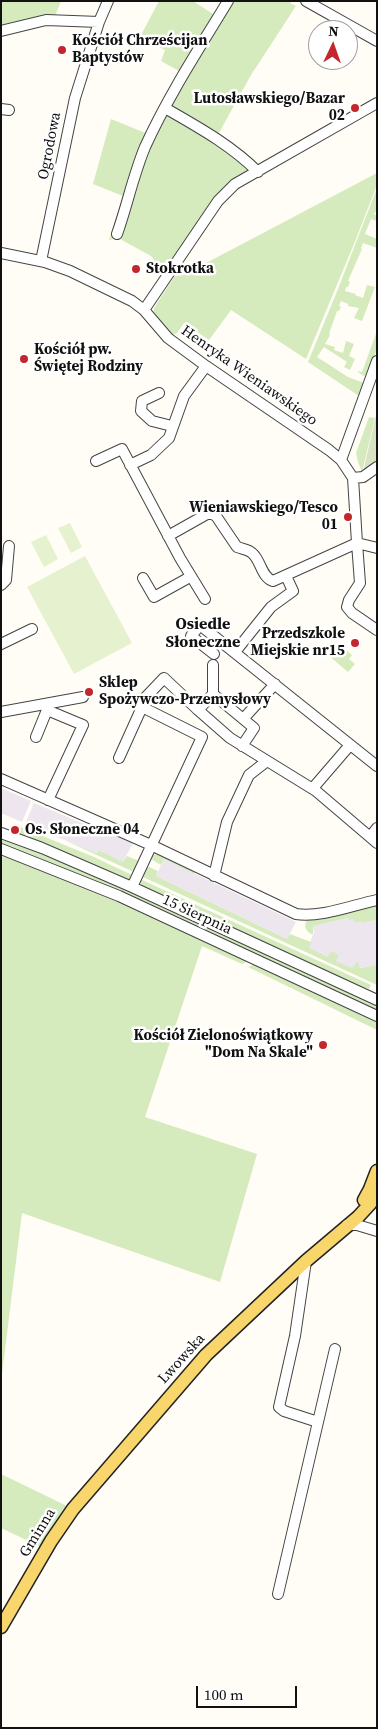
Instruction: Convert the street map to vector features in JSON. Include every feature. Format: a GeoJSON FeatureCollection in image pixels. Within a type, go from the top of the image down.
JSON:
{"type":"FeatureCollection","features":[{"type":"Feature","properties":{"kind":"main road","name":"Lwowska"},"geometry":{"type":"LineString","coordinates":[[328,1242],[362,1204],[377,1170]]}},
{"type":"Feature","properties":{"kind":"main road","name":"Lwowska"},"geometry":{"type":"LineString","coordinates":[[73,1509],[206,1355],[306,1261],[353,1223],[377,1193]]}},
{"type":"Feature","properties":{"kind":"main road","name":"Gminna"},"geometry":{"type":"LineString","coordinates":[[1,1628],[51,1541],[73,1509]]}},
{"type":"Feature","properties":{"kind":"street","name":"Ogrodowa"},"geometry":{"type":"LineString","coordinates":[[41,261],[72,109],[99,22],[108,1]]}},
{"type":"Feature","properties":{"kind":"street"},"geometry":{"type":"LineString","coordinates":[[116,234],[138,165],[165,108],[228,1]]}},
{"type":"Feature","properties":{"kind":"street"},"geometry":{"type":"LineString","coordinates":[[306,1],[377,41]]}},
{"type":"Feature","properties":{"kind":"street"},"geometry":{"type":"LineString","coordinates":[[1,31],[46,20],[99,22]]}},
{"type":"Feature","properties":{"kind":"street"},"geometry":{"type":"LineString","coordinates":[[144,310],[218,202],[235,184],[376,104]]}},
{"type":"Feature","properties":{"kind":"street"},"geometry":{"type":"LineString","coordinates":[[165,108],[229,147],[258,172]]}},
{"type":"Feature","properties":{"kind":"street"},"geometry":{"type":"LineString","coordinates":[[1,253],[41,261]]}},
{"type":"Feature","properties":{"kind":"street","name":"Henryka Wieniawskiego"},"geometry":{"type":"LineString","coordinates":[[41,261],[84,277],[132,301],[144,310],[168,338],[341,460],[353,478]]}},
{"type":"Feature","properties":{"kind":"street"},"geometry":{"type":"LineString","coordinates":[[341,460],[377,361]]}},
{"type":"Feature","properties":{"kind":"street"},"geometry":{"type":"LineString","coordinates":[[130,465],[151,454],[168,438],[184,396],[206,366]]}},
{"type":"Feature","properties":{"kind":"street"},"geometry":{"type":"LineString","coordinates":[[159,393],[142,401],[142,411],[152,421],[172,426]]}},
{"type":"Feature","properties":{"kind":"street"},"geometry":{"type":"LineString","coordinates":[[96,461],[122,449],[190,577],[205,599]]}},
{"type":"Feature","properties":{"kind":"street"},"geometry":{"type":"LineString","coordinates":[[375,471],[363,477],[353,478],[360,583],[349,600],[347,607],[352,613],[377,630]]}},
{"type":"Feature","properties":{"kind":"street"},"geometry":{"type":"LineString","coordinates":[[168,536],[207,514],[212,514],[216,516],[237,548],[254,554],[268,579],[273,582],[357,543],[377,548]]}},
{"type":"Feature","properties":{"kind":"street"},"geometry":{"type":"LineString","coordinates":[[1,586],[6,580],[9,546]]}},
{"type":"Feature","properties":{"kind":"street"},"geometry":{"type":"LineString","coordinates":[[234,652],[271,607],[293,591],[286,576]]}},
{"type":"Feature","properties":{"kind":"street"},"geometry":{"type":"LineString","coordinates":[[143,578],[154,597],[190,577]]}},
{"type":"Feature","properties":{"kind":"street"},"geometry":{"type":"LineString","coordinates":[[198,710],[213,694],[213,659],[191,636],[200,625],[377,766]]}},
{"type":"Feature","properties":{"kind":"street"},"geometry":{"type":"LineString","coordinates":[[1,644],[32,629]]}},
{"type":"Feature","properties":{"kind":"street"},"geometry":{"type":"LineString","coordinates":[[119,758],[144,699],[164,678],[230,738],[312,788],[337,807],[373,840],[377,828]]}},
{"type":"Feature","properties":{"kind":"street"},"geometry":{"type":"LineString","coordinates":[[244,718],[275,684]]}},
{"type":"Feature","properties":{"kind":"street"},"geometry":{"type":"LineString","coordinates":[[213,694],[254,728],[242,746]]}},
{"type":"Feature","properties":{"kind":"street"},"geometry":{"type":"LineString","coordinates":[[1,712],[46,707],[83,697]]}},
{"type":"Feature","properties":{"kind":"street"},"geometry":{"type":"LineString","coordinates":[[36,737],[46,707]]}},
{"type":"Feature","properties":{"kind":"street"},"geometry":{"type":"LineString","coordinates":[[46,707],[83,725],[48,800]]}},
{"type":"Feature","properties":{"kind":"street"},"geometry":{"type":"LineString","coordinates":[[142,707],[202,737]]}},
{"type":"Feature","properties":{"kind":"street"},"geometry":{"type":"LineString","coordinates":[[132,887],[210,721]]}},
{"type":"Feature","properties":{"kind":"street"},"geometry":{"type":"LineString","coordinates":[[312,788],[350,745]]}},
{"type":"Feature","properties":{"kind":"street"},"geometry":{"type":"LineString","coordinates":[[214,876],[227,822],[249,775],[266,761]]}},
{"type":"Feature","properties":{"kind":"street"},"geometry":{"type":"LineString","coordinates":[[1,779],[11,788],[48,800],[105,829],[151,845],[296,914],[322,913],[377,900]]}},
{"type":"Feature","properties":{"kind":"street","name":"15 Sierpnia"},"geometry":{"type":"LineString","coordinates":[[1,833],[42,848],[132,887],[377,1000]]}},
{"type":"Feature","properties":{"kind":"street","name":"15 Sierpnia"},"geometry":{"type":"LineString","coordinates":[[1,849],[120,896],[377,1016]]}},
{"type":"Feature","properties":{"kind":"street","name":"Lwowska"},"geometry":{"type":"LineString","coordinates":[[353,1223],[362,1204]]}},
{"type":"Feature","properties":{"kind":"street"},"geometry":{"type":"LineString","coordinates":[[353,1223],[377,1231]]}},
{"type":"Feature","properties":{"kind":"street"},"geometry":{"type":"LineString","coordinates":[[306,1261],[295,1336],[279,1407],[284,1411],[318,1422]]}},
{"type":"Feature","properties":{"kind":"street"},"geometry":{"type":"LineString","coordinates":[[278,1594],[335,1349]]}},
{"type":"Feature","properties":{"kind":"shaded area"},"geometry":{"type":"Polygon","coordinates":[[[1,788],[31,801],[22,822],[1,813],[1,788]]]}},
{"type":"Feature","properties":{"kind":"shaded area"},"geometry":{"type":"Polygon","coordinates":[[[34,803],[133,843],[123,862],[99,850],[97,853],[25,824],[34,803]]]}},
{"type":"Feature","properties":{"kind":"shaded area"},"geometry":{"type":"Polygon","coordinates":[[[164,859],[296,922],[287,939],[156,876],[164,859]]]}},
{"type":"Feature","properties":{"kind":"shaded area"},"geometry":{"type":"Polygon","coordinates":[[[348,918],[362,921],[362,923],[377,920],[377,965],[353,969],[308,948],[314,932],[313,926],[348,918]]]}},
{"type":"Feature","properties":{"kind":"green space"},"geometry":{"type":"Polygon","coordinates":[[[1,1],[61,1],[55,16],[1,29],[1,1]]]}},
{"type":"Feature","properties":{"kind":"green space"},"geometry":{"type":"Polygon","coordinates":[[[159,1],[193,1],[216,16],[226,1],[291,1],[290,3],[296,6],[251,75],[215,140],[251,169],[221,193],[162,272],[151,256],[118,238],[109,240],[123,196],[93,184],[111,119],[148,134],[179,71],[161,61],[165,50],[140,37],[159,1]]]}},
{"type":"Feature","properties":{"kind":"green space"},"geometry":{"type":"Polygon","coordinates":[[[377,173],[377,185],[306,359],[231,310],[209,340],[184,323],[177,333],[173,335],[157,319],[154,308],[175,276],[187,273],[377,173]]]}},
{"type":"Feature","properties":{"kind":"green space"},"geometry":{"type":"Polygon","coordinates":[[[377,188],[377,210],[374,214],[377,216],[377,221],[371,219],[365,234],[377,239],[377,248],[363,243],[348,281],[350,282],[345,291],[363,298],[367,285],[375,287],[362,321],[354,318],[359,308],[348,306],[348,304],[341,301],[339,306],[341,307],[337,311],[330,335],[325,344],[335,347],[334,350],[343,353],[346,341],[354,344],[349,356],[355,359],[350,370],[344,367],[347,362],[324,347],[317,357],[348,377],[364,383],[359,396],[308,362],[377,188]]]}},
{"type":"Feature","properties":{"kind":"green space"},"geometry":{"type":"Polygon","coordinates":[[[377,331],[377,349],[366,377],[357,371],[362,372],[377,331]]]}},
{"type":"Feature","properties":{"kind":"green space"},"geometry":{"type":"Polygon","coordinates":[[[377,411],[377,462],[363,472],[377,411]]]}},
{"type":"Feature","properties":{"kind":"green space"},"geometry":{"type":"Polygon","coordinates":[[[369,417],[375,418],[362,472],[356,453],[369,417]]]}},
{"type":"Feature","properties":{"kind":"green space"},"geometry":{"type":"Polygon","coordinates":[[[70,523],[82,547],[71,553],[58,528],[70,523]]]}},
{"type":"Feature","properties":{"kind":"green space"},"geometry":{"type":"Polygon","coordinates":[[[46,535],[58,559],[44,567],[31,542],[46,535]]]}},
{"type":"Feature","properties":{"kind":"green space"},"geometry":{"type":"Polygon","coordinates":[[[85,556],[132,643],[74,674],[27,587],[85,556]]]}},
{"type":"Feature","properties":{"kind":"green space"},"geometry":{"type":"Polygon","coordinates":[[[338,643],[352,655],[349,659],[355,664],[348,672],[328,655],[338,643]]]}},
{"type":"Feature","properties":{"kind":"green space"},"geometry":{"type":"Polygon","coordinates":[[[18,826],[94,857],[134,876],[127,880],[17,833],[18,831],[14,829],[18,826]]]}},
{"type":"Feature","properties":{"kind":"green space"},"geometry":{"type":"Polygon","coordinates":[[[1,839],[103,878],[377,1004],[377,1011],[1,845],[1,839]]]}},
{"type":"Feature","properties":{"kind":"green space"},"geometry":{"type":"Polygon","coordinates":[[[64,840],[97,853],[99,850],[123,862],[127,856],[139,861],[136,873],[64,840]]]}},
{"type":"Feature","properties":{"kind":"green space"},"geometry":{"type":"Polygon","coordinates":[[[159,853],[196,870],[194,874],[164,859],[161,865],[151,859],[151,856],[159,853]]]}},
{"type":"Feature","properties":{"kind":"green space"},"geometry":{"type":"Polygon","coordinates":[[[1,856],[71,878],[249,961],[242,964],[202,946],[145,1117],[257,1154],[220,1282],[22,1213],[1,1382],[1,856]]]}},
{"type":"Feature","properties":{"kind":"green space"},"geometry":{"type":"Polygon","coordinates":[[[147,866],[158,871],[156,876],[287,939],[290,934],[311,942],[309,948],[328,957],[331,951],[339,955],[336,961],[352,968],[358,962],[360,968],[377,965],[377,985],[141,876],[147,866]]]}},
{"type":"Feature","properties":{"kind":"green space"},"geometry":{"type":"Polygon","coordinates":[[[140,879],[371,985],[369,989],[334,977],[142,886],[140,879]]]}},
{"type":"Feature","properties":{"kind":"green space"},"geometry":{"type":"Polygon","coordinates":[[[377,902],[377,920],[355,923],[354,919],[349,920],[348,918],[313,926],[313,934],[309,933],[306,929],[305,925],[308,919],[377,902]]]}},
{"type":"Feature","properties":{"kind":"green space"},"geometry":{"type":"Polygon","coordinates":[[[255,964],[377,1023],[377,1030],[248,967],[255,964]]]}},
{"type":"Feature","properties":{"kind":"green space"},"geometry":{"type":"Polygon","coordinates":[[[1,1474],[69,1507],[41,1547],[1,1528],[1,1474]]]}},
{"type":"Feature","properties":{"kind":"place","name":"Kościół Chrześcijan Baptystów"},"geometry":{"type":"Point","coordinates":[62,50]}},
{"type":"Feature","properties":{"kind":"place","name":"Lutosławskiego/Bazar 02"},"geometry":{"type":"Point","coordinates":[355,108]}},
{"type":"Feature","properties":{"kind":"place","name":"Stokrotka"},"geometry":{"type":"Point","coordinates":[136,269]}},
{"type":"Feature","properties":{"kind":"place","name":"Kościół pw. Świętej Rodziny"},"geometry":{"type":"Point","coordinates":[24,359]}},
{"type":"Feature","properties":{"kind":"place","name":"Wieniawskiego/Tesco 01"},"geometry":{"type":"Point","coordinates":[348,517]}},
{"type":"Feature","properties":{"kind":"place","name":"Przedszkole Miejskie nr15"},"geometry":{"type":"Point","coordinates":[355,643]}},
{"type":"Feature","properties":{"kind":"place","name":"Sklep Spożywczo-Przemysłowy"},"geometry":{"type":"Point","coordinates":[89,692]}},
{"type":"Feature","properties":{"kind":"place","name":"Os. Słoneczne 04"},"geometry":{"type":"Point","coordinates":[15,830]}},
{"type":"Feature","properties":{"kind":"place","name":"Kościół Zielonoświątkowy \"Dom Na Skale\""},"geometry":{"type":"Point","coordinates":[323,1045]}},
{"type":"Feature","properties":{"kind":"district","name":"Osiedle Słoneczne"},"geometry":{"type":"Point","coordinates":[203,634]}}]}
